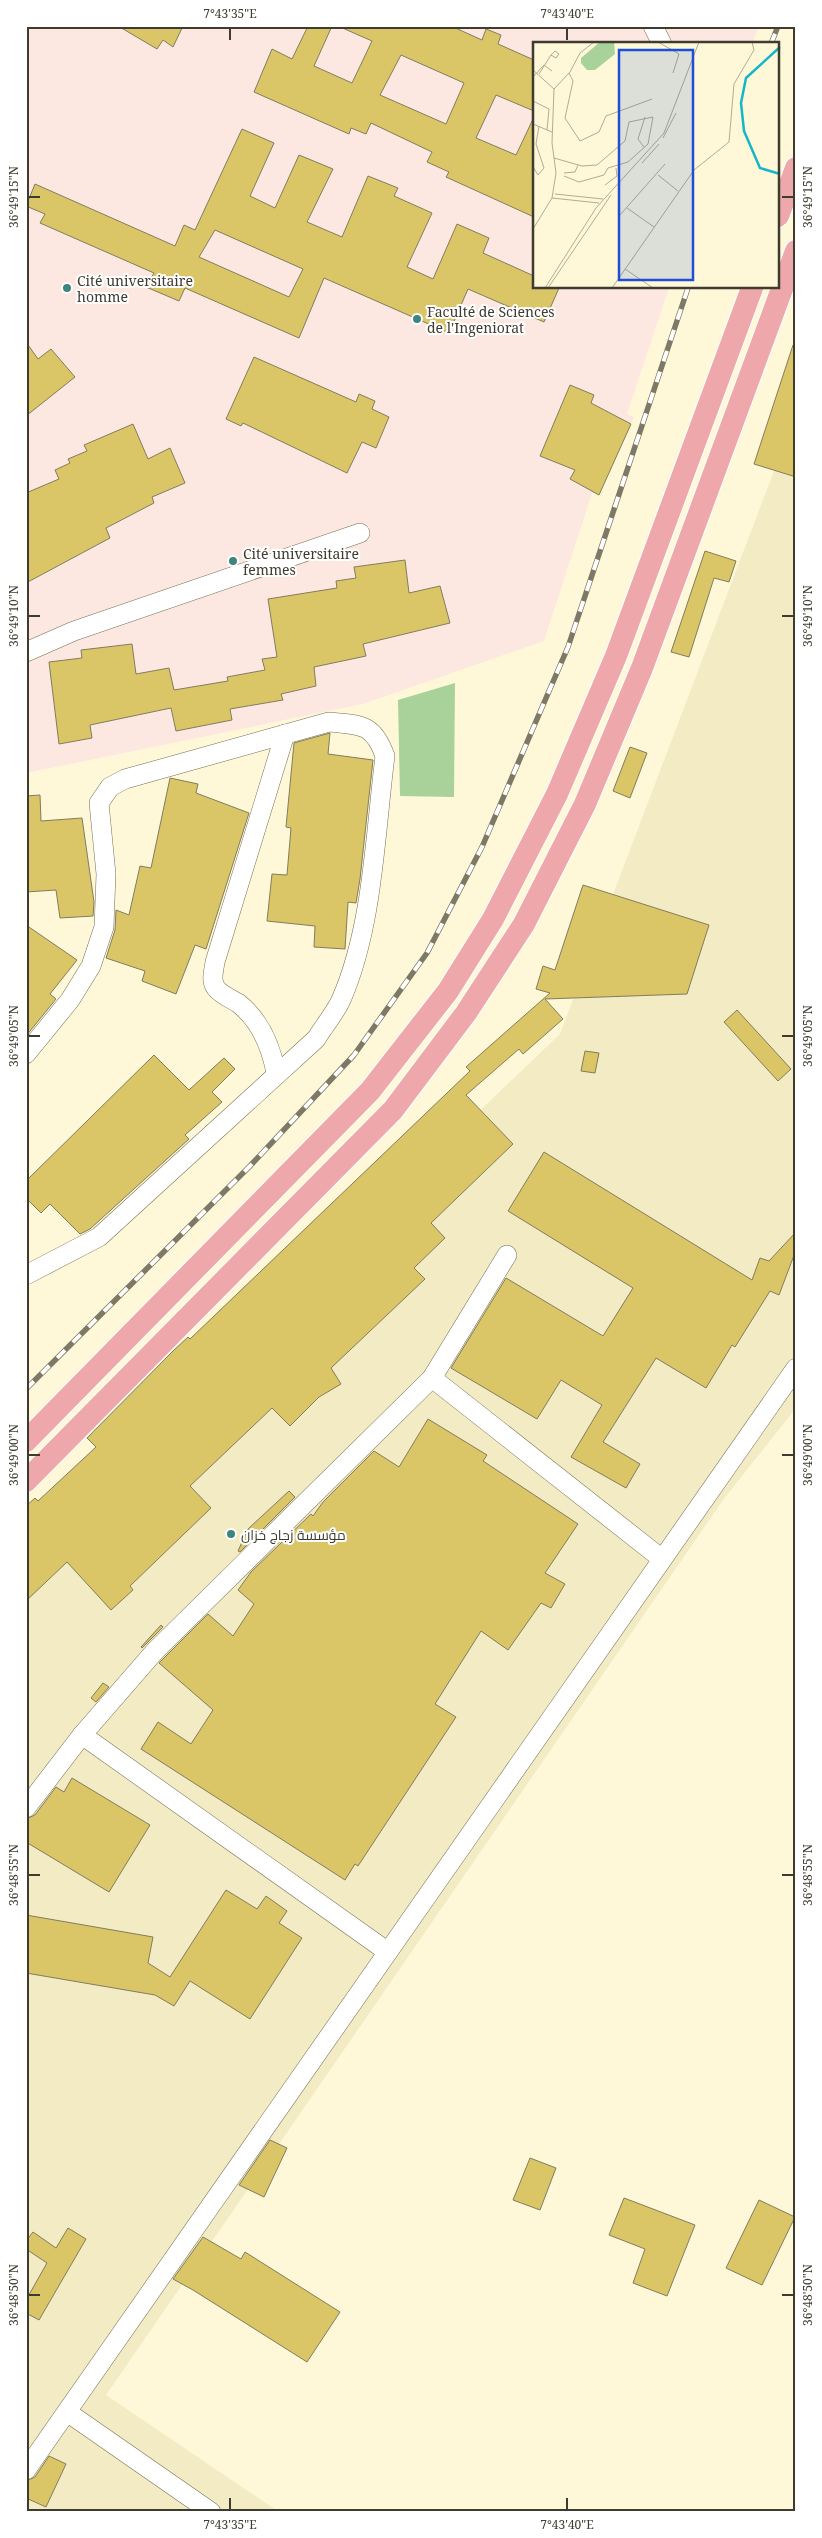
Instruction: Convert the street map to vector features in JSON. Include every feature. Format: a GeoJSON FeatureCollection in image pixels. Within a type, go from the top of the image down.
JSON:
{"type":"FeatureCollection","features":[{"type":"Feature","properties":{"kind":"main road"},"geometry":{"type":"LineString","coordinates":[[780,211],[796,168]]}},
{"type":"Feature","properties":{"kind":"main road"},"geometry":{"type":"LineString","coordinates":[[26,1480],[393,1110],[466,1013],[524,924],[585,804],[642,668],[796,251]]}},
{"type":"Feature","properties":{"kind":"main road"},"geometry":{"type":"LineString","coordinates":[[26,1441],[370,1091],[448,991],[494,919],[557,794],[616,656],[752,289]]}},
{"type":"Feature","properties":{"kind":"street"},"geometry":{"type":"LineString","coordinates":[[653,26],[661,42]]}},
{"type":"Feature","properties":{"kind":"street"},"geometry":{"type":"LineString","coordinates":[[26,652],[74,630],[360,533]]}},
{"type":"Feature","properties":{"kind":"street"},"geometry":{"type":"LineString","coordinates":[[26,1054],[70,1000],[90,966],[104,928],[106,874],[99,803],[110,787],[124,778],[329,722],[361,724],[379,738],[385,756],[363,931],[354,964],[340,1002],[316,1039],[276,1073],[99,1237],[26,1275]]}},
{"type":"Feature","properties":{"kind":"street"},"geometry":{"type":"LineString","coordinates":[[276,1073],[267,1039],[240,1005],[216,989],[212,979],[215,962],[285,734]]}},
{"type":"Feature","properties":{"kind":"street"},"geometry":{"type":"LineString","coordinates":[[26,1808],[82,1735],[155,1651],[432,1378],[507,1255]]}},
{"type":"Feature","properties":{"kind":"street"},"geometry":{"type":"LineString","coordinates":[[26,2470],[796,1368]]}},
{"type":"Feature","properties":{"kind":"street"},"geometry":{"type":"LineString","coordinates":[[432,1378],[662,1560]]}},
{"type":"Feature","properties":{"kind":"street"},"geometry":{"type":"LineString","coordinates":[[82,1735],[388,1952]]}},
{"type":"Feature","properties":{"kind":"street"},"geometry":{"type":"LineString","coordinates":[[67,2412],[211,2512]]}},
{"type":"Feature","properties":{"kind":"shaded area","name":"Faculté de Sciences de l'Ingeniorat"},"geometry":{"type":"Polygon","coordinates":[[[26,26],[759,26],[753,42],[533,42],[533,289],[669,289],[627,414],[634,417],[599,495],[592,493],[544,641],[363,704],[26,773],[26,26]]]}},
{"type":"Feature","properties":{"kind":"shaded area"},"geometry":{"type":"Polygon","coordinates":[[[796,413],[796,1408],[723,1500],[106,2395],[279,2512],[26,2512],[26,1545],[560,1034],[796,413]]]}},
{"type":"Feature","properties":{"kind":"green space"},"geometry":{"type":"Polygon","coordinates":[[[455,683],[454,797],[400,796],[398,700],[455,683]]]}},
{"type":"Feature","properties":{"kind":"building"},"geometry":{"type":"Polygon","coordinates":[[[118,26],[183,26],[173,47],[163,40],[157,49],[118,26]]]}},
{"type":"Feature","properties":{"kind":"building"},"geometry":{"type":"Polygon","coordinates":[[[308,26],[332,26],[314,66],[352,83],[372,41],[338,26],[451,26],[482,40],[486,29],[501,35],[498,44],[533,60],[533,111],[496,95],[476,138],[516,155],[533,119],[533,217],[446,177],[449,172],[427,162],[432,152],[371,123],[366,134],[351,128],[349,134],[254,92],[272,49],[292,59],[308,26]],[[401,55],[380,95],[446,124],[464,83],[401,55]]]}},
{"type":"Feature","properties":{"kind":"building"},"geometry":{"type":"Polygon","coordinates":[[[242,129],[274,143],[250,196],[275,208],[299,155],[333,169],[307,222],[342,237],[368,176],[398,188],[394,196],[432,213],[407,267],[433,279],[457,224],[489,238],[483,253],[533,276],[533,289],[559,289],[544,322],[468,289],[449,333],[324,278],[299,338],[185,288],[179,301],[146,287],[154,273],[40,223],[45,214],[26,206],[35,184],[175,246],[184,225],[195,230],[242,129]],[[215,230],[199,257],[289,297],[303,269],[215,230]]]}},
{"type":"Feature","properties":{"kind":"building"},"geometry":{"type":"Polygon","coordinates":[[[26,342],[38,359],[51,349],[75,377],[26,416],[26,342]]]}},
{"type":"Feature","properties":{"kind":"building"},"geometry":{"type":"Polygon","coordinates":[[[793,345],[796,345],[796,477],[754,464],[793,345]]]}},
{"type":"Feature","properties":{"kind":"building"},"geometry":{"type":"Polygon","coordinates":[[[254,357],[356,402],[359,394],[375,401],[372,409],[389,417],[376,448],[362,442],[347,473],[243,423],[241,426],[226,419],[254,357]]]}},
{"type":"Feature","properties":{"kind":"building"},"geometry":{"type":"Polygon","coordinates":[[[570,385],[594,395],[591,403],[631,424],[599,495],[570,479],[575,470],[540,456],[570,385]]]}},
{"type":"Feature","properties":{"kind":"building"},"geometry":{"type":"Polygon","coordinates":[[[133,424],[148,459],[170,448],[185,483],[152,497],[154,503],[106,528],[110,538],[26,583],[26,493],[59,479],[55,470],[70,463],[68,459],[87,451],[84,445],[133,424]]]}},
{"type":"Feature","properties":{"kind":"building"},"geometry":{"type":"Polygon","coordinates":[[[705,551],[736,561],[729,582],[714,578],[689,657],[671,652],[705,551]]]}},
{"type":"Feature","properties":{"kind":"building"},"geometry":{"type":"Polygon","coordinates":[[[405,560],[409,593],[440,586],[450,623],[363,644],[366,656],[314,667],[316,686],[281,694],[283,700],[230,709],[232,720],[176,731],[171,708],[90,725],[92,738],[59,744],[49,662],[82,658],[81,650],[132,644],[136,674],[169,668],[174,690],[228,681],[227,677],[265,670],[262,659],[277,657],[268,599],[337,588],[336,581],[356,578],[354,567],[405,560]]]}},
{"type":"Feature","properties":{"kind":"building"},"geometry":{"type":"Polygon","coordinates":[[[330,733],[328,754],[373,760],[360,879],[356,903],[348,902],[345,949],[314,947],[315,926],[267,921],[272,874],[287,875],[291,828],[286,827],[294,743],[330,733]]]}},
{"type":"Feature","properties":{"kind":"building"},"geometry":{"type":"Polygon","coordinates":[[[630,747],[647,753],[630,798],[613,791],[630,747]]]}},
{"type":"Feature","properties":{"kind":"building"},"geometry":{"type":"Polygon","coordinates":[[[170,778],[198,784],[196,793],[249,813],[206,949],[195,945],[176,994],[142,981],[145,971],[106,958],[115,930],[116,910],[129,915],[140,866],[151,868],[170,778]]]}},
{"type":"Feature","properties":{"kind":"building"},"geometry":{"type":"Polygon","coordinates":[[[40,795],[41,821],[82,818],[94,902],[93,916],[60,918],[56,890],[26,892],[26,796],[40,795]]]}},
{"type":"Feature","properties":{"kind":"building"},"geometry":{"type":"Polygon","coordinates":[[[583,885],[709,925],[687,994],[545,999],[563,1019],[523,1054],[519,1049],[466,1095],[513,1144],[431,1223],[445,1238],[414,1268],[425,1279],[331,1368],[341,1384],[319,1397],[290,1426],[272,1408],[190,1486],[211,1508],[130,1586],[133,1590],[111,1610],[67,1562],[26,1601],[26,1506],[35,1498],[38,1501],[96,1447],[87,1438],[173,1351],[188,1337],[190,1339],[470,1071],[466,1067],[550,993],[536,989],[543,966],[555,970],[583,885]]]}},
{"type":"Feature","properties":{"kind":"building"},"geometry":{"type":"Polygon","coordinates":[[[26,925],[77,960],[50,994],[56,999],[26,1036],[26,925]]]}},
{"type":"Feature","properties":{"kind":"building"},"geometry":{"type":"Polygon","coordinates":[[[737,1010],[791,1069],[778,1081],[724,1022],[737,1010]]]}},
{"type":"Feature","properties":{"kind":"building"},"geometry":{"type":"Polygon","coordinates":[[[585,1051],[599,1053],[595,1073],[581,1071],[585,1051]]]}},
{"type":"Feature","properties":{"kind":"building"},"geometry":{"type":"Polygon","coordinates":[[[154,1055],[189,1090],[224,1058],[235,1069],[212,1092],[222,1102],[185,1135],[189,1139],[90,1229],[80,1234],[50,1204],[41,1213],[26,1198],[26,1181],[154,1055]]]}},
{"type":"Feature","properties":{"kind":"building"},"geometry":{"type":"Polygon","coordinates":[[[544,1152],[752,1280],[760,1258],[769,1261],[796,1232],[796,1250],[779,1295],[770,1291],[735,1347],[732,1345],[706,1388],[656,1358],[603,1442],[640,1464],[626,1488],[571,1457],[602,1405],[561,1380],[537,1419],[451,1368],[506,1278],[603,1336],[633,1288],[508,1211],[544,1152]]]}},
{"type":"Feature","properties":{"kind":"building"},"geometry":{"type":"Polygon","coordinates":[[[428,1419],[487,1455],[483,1461],[578,1524],[545,1573],[565,1584],[551,1608],[541,1603],[508,1650],[481,1631],[435,1704],[456,1717],[358,1866],[355,1864],[345,1880],[141,1749],[158,1722],[191,1744],[213,1710],[159,1663],[208,1614],[233,1636],[254,1604],[238,1590],[251,1572],[311,1514],[313,1516],[323,1502],[374,1451],[399,1467],[428,1419]]]}},
{"type":"Feature","properties":{"kind":"building"},"geometry":{"type":"Polygon","coordinates":[[[289,1491],[295,1497],[240,1552],[238,1551],[248,1529],[289,1491]]]}},
{"type":"Feature","properties":{"kind":"building"},"geometry":{"type":"Polygon","coordinates":[[[161,1625],[163,1627],[142,1648],[141,1647],[161,1625]]]}},
{"type":"Feature","properties":{"kind":"building"},"geometry":{"type":"Polygon","coordinates":[[[103,1683],[109,1687],[96,1702],[91,1698],[103,1683]]]}},
{"type":"Feature","properties":{"kind":"building"},"geometry":{"type":"Polygon","coordinates":[[[72,1778],[150,1825],[109,1892],[26,1842],[26,1819],[35,1815],[56,1787],[64,1792],[72,1778]]]}},
{"type":"Feature","properties":{"kind":"building"},"geometry":{"type":"Polygon","coordinates":[[[226,1890],[257,1909],[266,1896],[287,1911],[279,1923],[302,1938],[250,2019],[190,1981],[174,2006],[155,1995],[26,1973],[26,1915],[153,1937],[148,1963],[170,1977],[226,1890]]]}},
{"type":"Feature","properties":{"kind":"building"},"geometry":{"type":"Polygon","coordinates":[[[270,2140],[287,2148],[264,2197],[239,2185],[270,2140]]]}},
{"type":"Feature","properties":{"kind":"building"},"geometry":{"type":"Polygon","coordinates":[[[530,2158],[556,2168],[540,2210],[513,2200],[530,2158]]]}},
{"type":"Feature","properties":{"kind":"building"},"geometry":{"type":"Polygon","coordinates":[[[624,2198],[695,2225],[667,2296],[633,2283],[645,2249],[609,2235],[624,2198]]]}},
{"type":"Feature","properties":{"kind":"building"},"geometry":{"type":"Polygon","coordinates":[[[759,2200],[795,2217],[762,2285],[726,2268],[759,2200]]]}},
{"type":"Feature","properties":{"kind":"building"},"geometry":{"type":"Polygon","coordinates":[[[68,2228],[86,2239],[39,2320],[26,2313],[26,2300],[47,2263],[26,2249],[26,2241],[33,2232],[56,2248],[68,2228]]]}},
{"type":"Feature","properties":{"kind":"building"},"geometry":{"type":"Polygon","coordinates":[[[203,2237],[241,2259],[245,2252],[340,2312],[307,2362],[173,2279],[203,2237]]]}},
{"type":"Feature","properties":{"kind":"building"},"geometry":{"type":"Polygon","coordinates":[[[49,2456],[66,2464],[46,2507],[26,2498],[26,2481],[35,2477],[49,2456]]]}},
{"type":"Feature","properties":{"kind":"railway"},"geometry":{"type":"LineString","coordinates":[[772,42],[778,26]]}},
{"type":"Feature","properties":{"kind":"railway"},"geometry":{"type":"LineString","coordinates":[[26,1389],[250,1166],[354,1055],[427,953],[482,847],[568,647],[688,289]]}},
{"type":"Feature","properties":{"kind":"place","name":"Cité universitaire homme"},"geometry":{"type":"Point","coordinates":[67,288]}},
{"type":"Feature","properties":{"kind":"place","name":"Faculté de Sciences de l'Ingeniorat"},"geometry":{"type":"Point","coordinates":[417,319]}},
{"type":"Feature","properties":{"kind":"place","name":"Cité universitaire femmes"},"geometry":{"type":"Point","coordinates":[233,561]}},
{"type":"Feature","properties":{"kind":"place","name":"مؤسسة زجاج خزان"},"geometry":{"type":"Point","coordinates":[231,1534]}}]}
